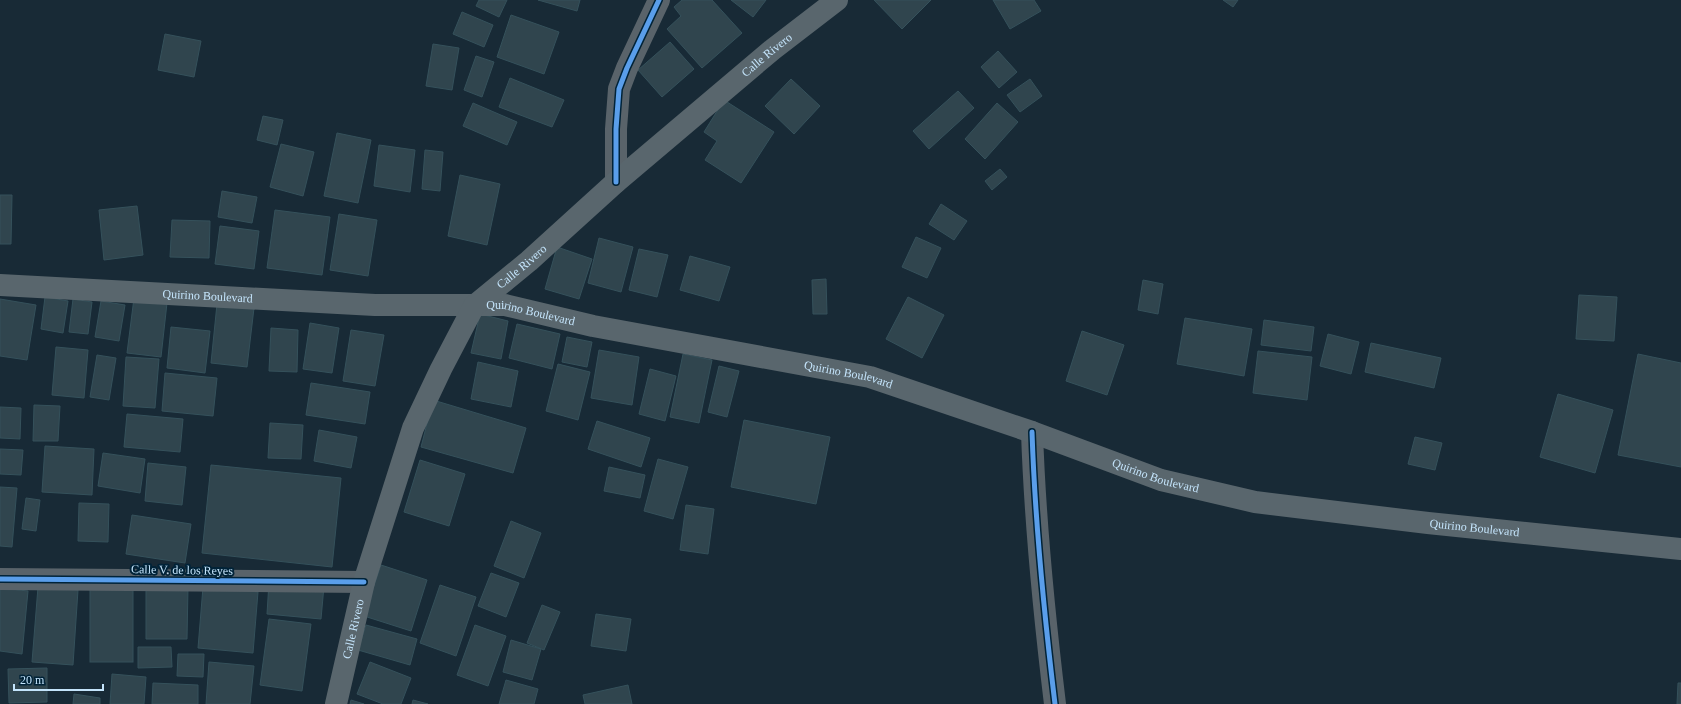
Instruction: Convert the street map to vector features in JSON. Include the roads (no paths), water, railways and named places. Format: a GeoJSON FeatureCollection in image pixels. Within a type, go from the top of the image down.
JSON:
{"type":"FeatureCollection","features":[{"type":"Feature","properties":{"kind":"main road","name":"Calle Rivero"},"geometry":{"type":"LineString","coordinates":[[336,704],[364,582],[413,428],[441,369],[474,306],[529,261],[616,182],[772,50],[837,0]]}},
{"type":"Feature","properties":{"kind":"main road","name":"Quirino Boulevard"},"geometry":{"type":"LineString","coordinates":[[0,285],[375,305],[505,305],[593,326],[870,377],[1032,432],[1161,480],[1255,502],[1428,523],[1681,549]]}},
{"type":"Feature","properties":{"kind":"street"},"geometry":{"type":"LineString","coordinates":[[616,182],[616,129],[619,89],[627,68],[659,0]]}},
{"type":"Feature","properties":{"kind":"street"},"geometry":{"type":"LineString","coordinates":[[1032,432],[1034,485],[1045,620],[1055,704]]}},
{"type":"Feature","properties":{"kind":"street","name":"Calle V. de los Reyes"},"geometry":{"type":"LineString","coordinates":[[0,579],[364,582]]}}]}
